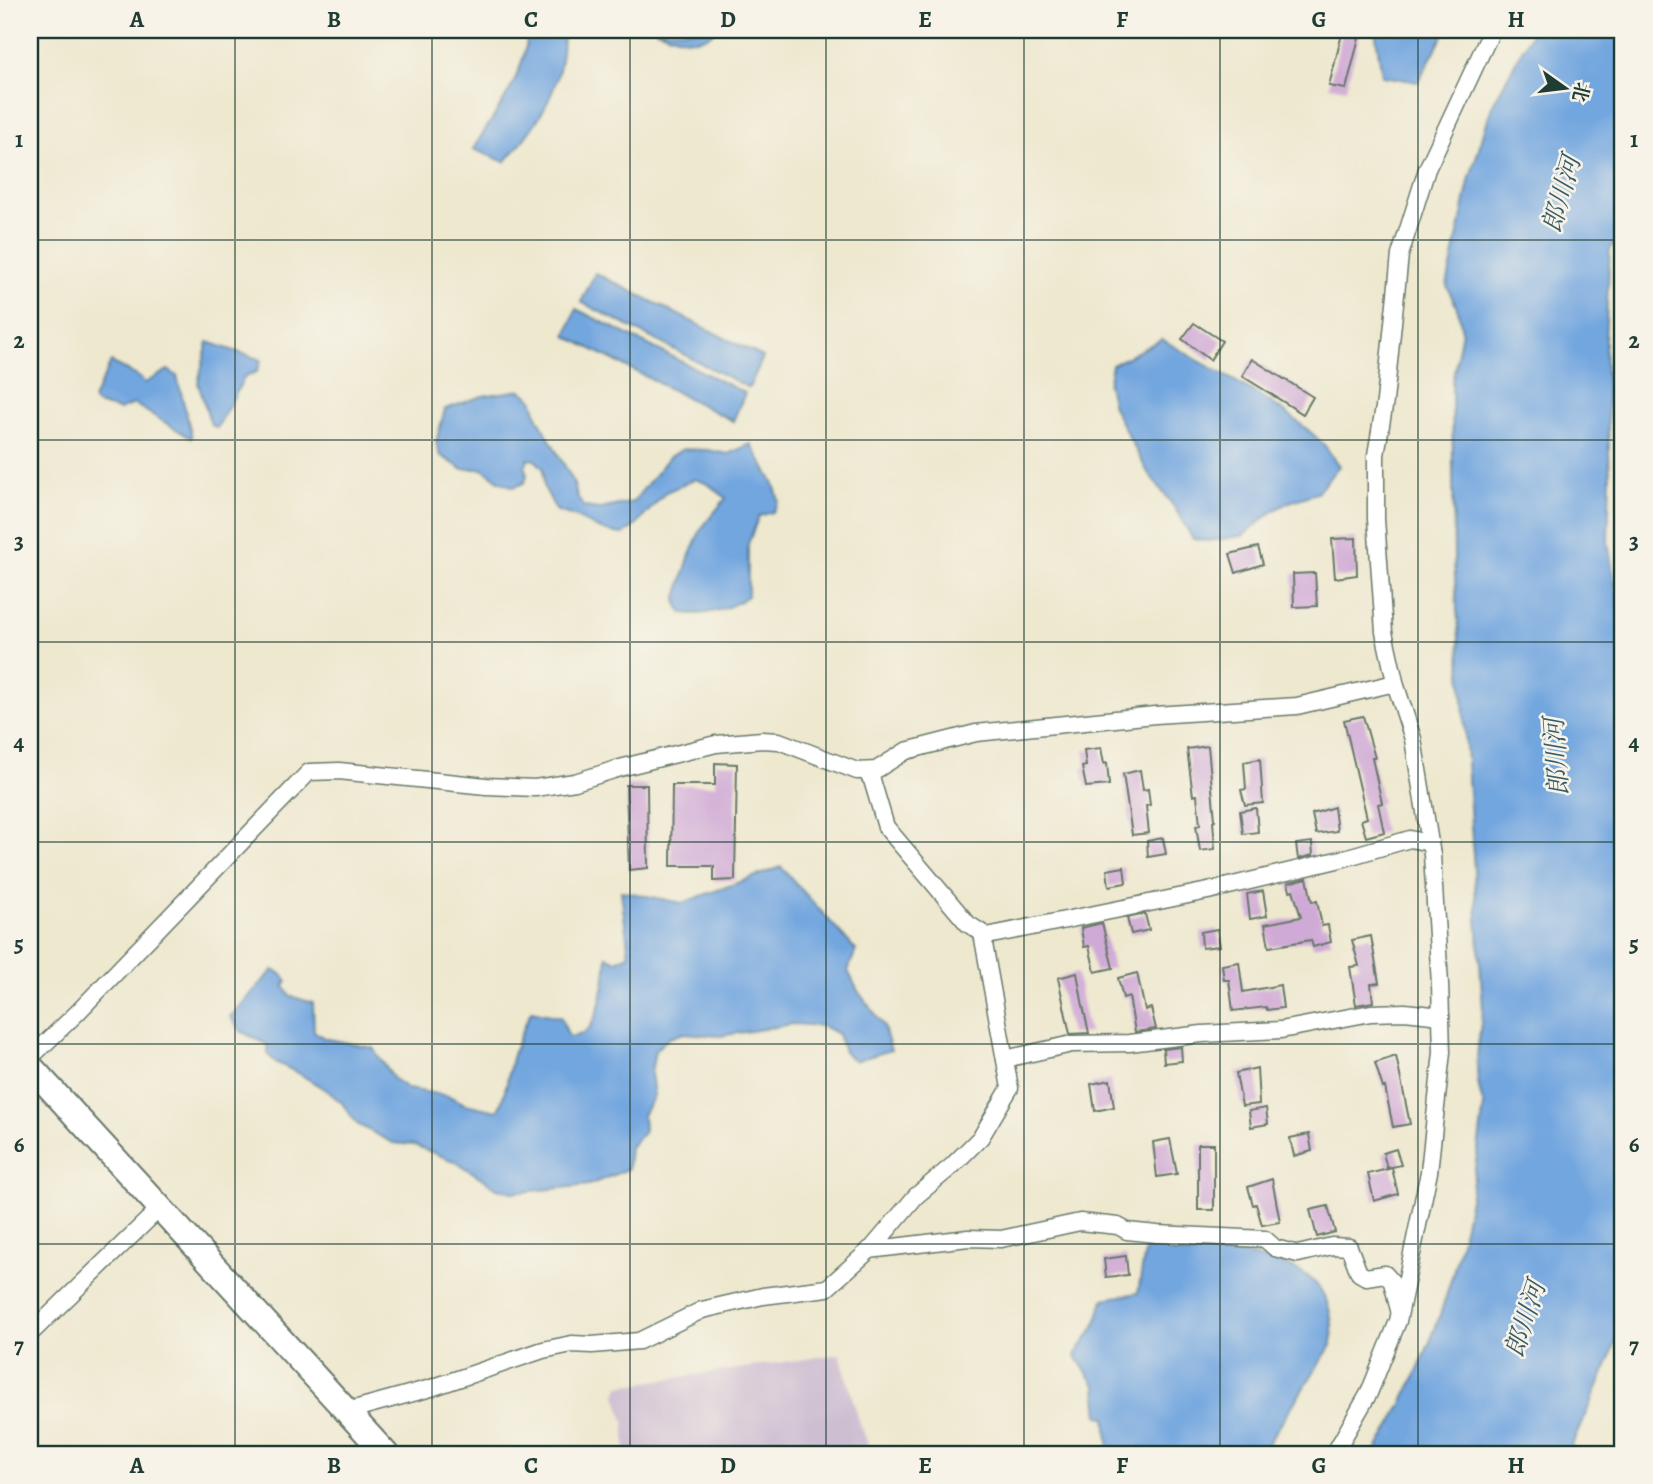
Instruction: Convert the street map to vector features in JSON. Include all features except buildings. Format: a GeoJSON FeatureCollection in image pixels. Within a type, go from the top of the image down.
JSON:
{"type":"FeatureCollection","features":[{"type":"Feature","properties":{"kind":"main road"},"geometry":{"type":"LineString","coordinates":[[30,1066],[386,1454]]}},
{"type":"Feature","properties":{"kind":"street"},"geometry":{"type":"LineString","coordinates":[[1334,1454],[1369,1393],[1400,1312],[1429,1172],[1442,1052],[1430,843],[1413,738],[1395,683],[1384,632],[1376,519],[1376,455],[1385,401],[1400,255],[1427,169],[1492,30]]}},
{"type":"Feature","properties":{"kind":"street"},"geometry":{"type":"LineString","coordinates":[[30,1058],[77,1013],[309,772],[340,771],[486,786],[535,788],[575,782],[716,744],[762,740],[779,741],[866,772],[884,767],[906,751],[976,733],[1155,715],[1297,706],[1395,683]]}},
{"type":"Feature","properties":{"kind":"street"},"geometry":{"type":"LineString","coordinates":[[866,772],[872,780],[886,827],[968,924],[993,936],[1209,891],[1410,839],[1430,843]]}},
{"type":"Feature","properties":{"kind":"street"},"geometry":{"type":"LineString","coordinates":[[347,1412],[431,1388],[543,1350],[572,1344],[592,1345],[639,1340],[702,1310],[762,1296],[827,1288],[869,1250],[916,1196],[982,1137],[1010,1088],[982,933]]}},
{"type":"Feature","properties":{"kind":"street"},"geometry":{"type":"LineString","coordinates":[[1005,1059],[1072,1044],[1129,1043],[1202,1034],[1282,1030],[1371,1013],[1441,1016]]}},
{"type":"Feature","properties":{"kind":"street"},"geometry":{"type":"LineString","coordinates":[[30,1334],[160,1208]]}},
{"type":"Feature","properties":{"kind":"street"},"geometry":{"type":"LineString","coordinates":[[869,1250],[968,1238],[1001,1239],[1080,1222],[1118,1226],[1127,1231],[1144,1233],[1265,1239],[1275,1248],[1298,1254],[1332,1246],[1349,1247],[1359,1273],[1366,1277],[1385,1274],[1392,1282],[1400,1312]]}},
{"type":"Feature","properties":{"kind":"shaded area"},"geometry":{"type":"Polygon","coordinates":[[[840,1354],[867,1441],[866,1454],[625,1454],[625,1423],[616,1395],[619,1386],[840,1354]]]}},
{"type":"Feature","properties":{"kind":"water"},"geometry":{"type":"Polygon","coordinates":[[[528,30],[563,30],[559,68],[548,102],[505,162],[473,149],[516,78],[526,47],[528,30]]]}},
{"type":"Feature","properties":{"kind":"water"},"geometry":{"type":"Polygon","coordinates":[[[656,30],[716,30],[702,38],[687,39],[656,30]]]}},
{"type":"Feature","properties":{"kind":"water"},"geometry":{"type":"Polygon","coordinates":[[[1373,30],[1446,30],[1418,82],[1382,76],[1373,30]]]}},
{"type":"Feature","properties":{"kind":"water","name":"郎川河"},"geometry":{"type":"Polygon","coordinates":[[[1533,30],[1623,30],[1623,226],[1610,250],[1605,341],[1610,478],[1608,543],[1623,630],[1623,1322],[1610,1359],[1568,1454],[1374,1454],[1413,1382],[1443,1306],[1467,1217],[1484,1106],[1477,1070],[1483,1010],[1454,561],[1452,383],[1462,331],[1458,310],[1447,286],[1470,177],[1492,106],[1533,30]]]}},
{"type":"Feature","properties":{"kind":"water"},"geometry":{"type":"Polygon","coordinates":[[[595,273],[763,357],[749,388],[581,302],[595,273]]]}},
{"type":"Feature","properties":{"kind":"water"},"geometry":{"type":"Polygon","coordinates":[[[576,309],[745,393],[733,421],[566,336],[576,309]]]}},
{"type":"Feature","properties":{"kind":"water"},"geometry":{"type":"Polygon","coordinates":[[[1162,339],[1286,413],[1323,444],[1339,466],[1317,493],[1276,509],[1242,536],[1208,541],[1193,539],[1174,507],[1147,471],[1113,407],[1108,384],[1112,365],[1162,339]]]}},
{"type":"Feature","properties":{"kind":"water"},"geometry":{"type":"Polygon","coordinates":[[[208,342],[261,360],[257,372],[245,376],[217,428],[211,425],[198,383],[208,342]]]}},
{"type":"Feature","properties":{"kind":"water"},"geometry":{"type":"Polygon","coordinates":[[[111,362],[145,383],[168,370],[177,376],[192,437],[134,404],[119,410],[96,404],[93,399],[111,362]]]}},
{"type":"Feature","properties":{"kind":"water"},"geometry":{"type":"Polygon","coordinates":[[[521,390],[532,399],[538,418],[572,479],[584,507],[600,509],[633,502],[669,457],[683,449],[728,454],[751,444],[774,484],[779,501],[773,512],[759,516],[748,544],[748,596],[724,608],[699,614],[682,613],[676,601],[689,557],[701,529],[726,498],[708,484],[695,479],[666,492],[635,526],[624,534],[602,530],[556,510],[544,487],[543,468],[535,460],[528,459],[524,483],[514,487],[499,481],[483,469],[462,469],[440,455],[436,442],[445,409],[482,396],[521,390]]]}},
{"type":"Feature","properties":{"kind":"water"},"geometry":{"type":"Polygon","coordinates":[[[781,867],[856,950],[848,971],[858,991],[883,1025],[891,1050],[855,1061],[844,1052],[838,1034],[823,1026],[793,1024],[720,1036],[684,1033],[669,1038],[655,1050],[651,1073],[654,1096],[643,1115],[644,1132],[630,1147],[628,1169],[589,1185],[512,1192],[497,1188],[458,1163],[414,1145],[393,1143],[357,1124],[342,1103],[329,1092],[275,1062],[268,1054],[268,1045],[242,1032],[230,1017],[273,970],[282,974],[287,981],[284,986],[290,996],[313,1003],[314,1031],[324,1038],[373,1048],[394,1079],[408,1089],[449,1096],[465,1104],[497,1111],[514,1052],[531,1011],[561,1017],[569,1037],[583,1033],[595,1018],[602,996],[607,956],[616,961],[629,955],[621,891],[682,903],[781,867]]]}},
{"type":"Feature","properties":{"kind":"water"},"geometry":{"type":"Polygon","coordinates":[[[1146,1245],[1227,1252],[1269,1260],[1303,1273],[1312,1279],[1324,1295],[1332,1324],[1332,1344],[1261,1454],[1109,1454],[1106,1417],[1099,1416],[1096,1386],[1075,1355],[1094,1328],[1104,1299],[1138,1293],[1146,1245]]]}}]}
